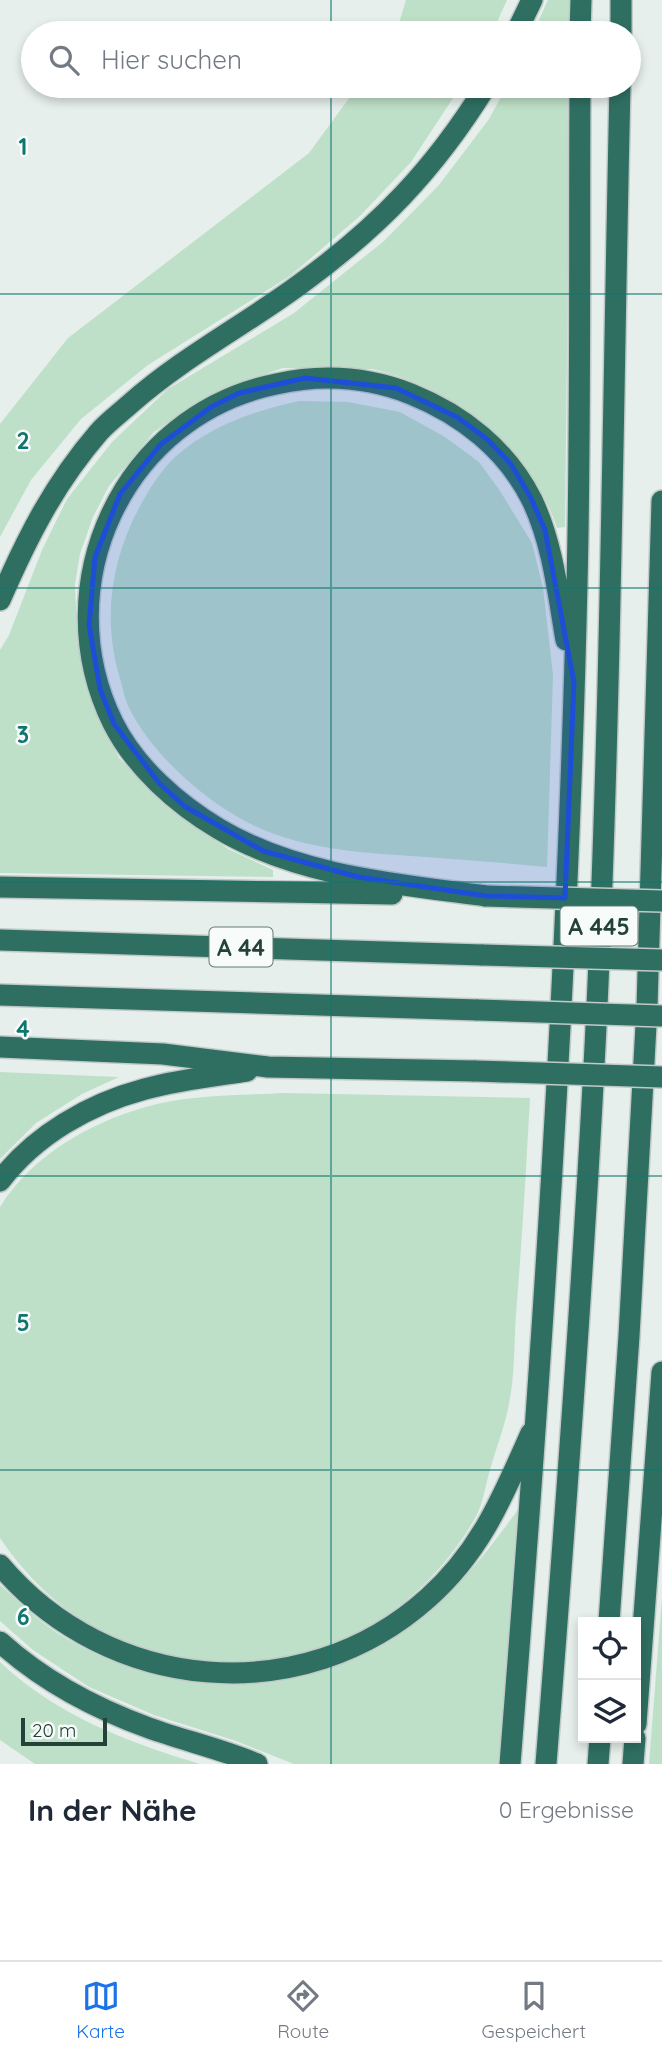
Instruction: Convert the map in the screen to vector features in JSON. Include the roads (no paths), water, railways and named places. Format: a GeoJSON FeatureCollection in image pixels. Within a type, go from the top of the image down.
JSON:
{"type":"FeatureCollection","features":[{"type":"Feature","properties":{"kind":"highway"},"geometry":{"type":"LineString","coordinates":[[522,21],[532,0]]}},
{"type":"Feature","properties":{"kind":"highway"},"geometry":{"type":"LineString","coordinates":[[580,0],[580,21]]}},
{"type":"Feature","properties":{"kind":"highway"},"geometry":{"type":"LineString","coordinates":[[621,0],[621,21]]}},
{"type":"Feature","properties":{"kind":"highway"},"geometry":{"type":"LineString","coordinates":[[0,600],[24,544],[53,491],[100,430],[161,377],[298,286],[372,228],[426,172],[478,98]]}},
{"type":"Feature","properties":{"kind":"highway"},"geometry":{"type":"LineString","coordinates":[[510,1764],[537,1418],[560,1004],[574,682],[580,98]]}},
{"type":"Feature","properties":{"kind":"highway","name":"A 445"},"geometry":{"type":"LineString","coordinates":[[546,1764],[577,1335],[597,1006],[608,666],[620,98]]}},
{"type":"Feature","properties":{"kind":"highway"},"geometry":{"type":"LineString","coordinates":[[486,895],[358,877],[263,851],[220,829],[184,806],[159,783],[133,753],[114,724],[100,690],[93,662],[88,592],[106,522],[120,494],[161,444],[186,424],[239,393],[305,378],[336,378],[396,388],[457,417],[487,439],[511,464],[531,498],[545,530],[574,682]]}},
{"type":"Feature","properties":{"kind":"highway","name":"A 445"},"geometry":{"type":"LineString","coordinates":[[609,1617],[630,1322],[647,1007],[662,501]]}},
{"type":"Feature","properties":{"kind":"highway"},"geometry":{"type":"LineString","coordinates":[[0,887],[486,895],[662,901]]}},
{"type":"Feature","properties":{"kind":"highway","name":"A 44"},"geometry":{"type":"LineString","coordinates":[[0,940],[662,960]]}},
{"type":"Feature","properties":{"kind":"highway","name":"A 44"},"geometry":{"type":"LineString","coordinates":[[0,995],[662,1016]]}},
{"type":"Feature","properties":{"kind":"highway"},"geometry":{"type":"LineString","coordinates":[[0,1047],[163,1054],[268,1067],[662,1077]]}},
{"type":"Feature","properties":{"kind":"highway"},"geometry":{"type":"LineString","coordinates":[[0,1181],[32,1146],[60,1125],[99,1106],[144,1089],[268,1067]]}},
{"type":"Feature","properties":{"kind":"highway"},"geometry":{"type":"LineString","coordinates":[[640,1680],[660,1449],[662,1373]]}},
{"type":"Feature","properties":{"kind":"highway"},"geometry":{"type":"LineString","coordinates":[[0,1565],[37,1601],[67,1624],[139,1660],[176,1668],[223,1673],[263,1672],[304,1665],[341,1652],[404,1618],[429,1598],[452,1574],[491,1522],[537,1418]]}},
{"type":"Feature","properties":{"kind":"highway"},"geometry":{"type":"LineString","coordinates":[[0,1642],[23,1663],[82,1701],[149,1728],[257,1764]]}},
{"type":"Feature","properties":{"kind":"highway"},"geometry":{"type":"LineString","coordinates":[[598,1764],[600,1743]]}},
{"type":"Feature","properties":{"kind":"highway"},"geometry":{"type":"LineString","coordinates":[[633,1764],[635,1743]]}}]}
